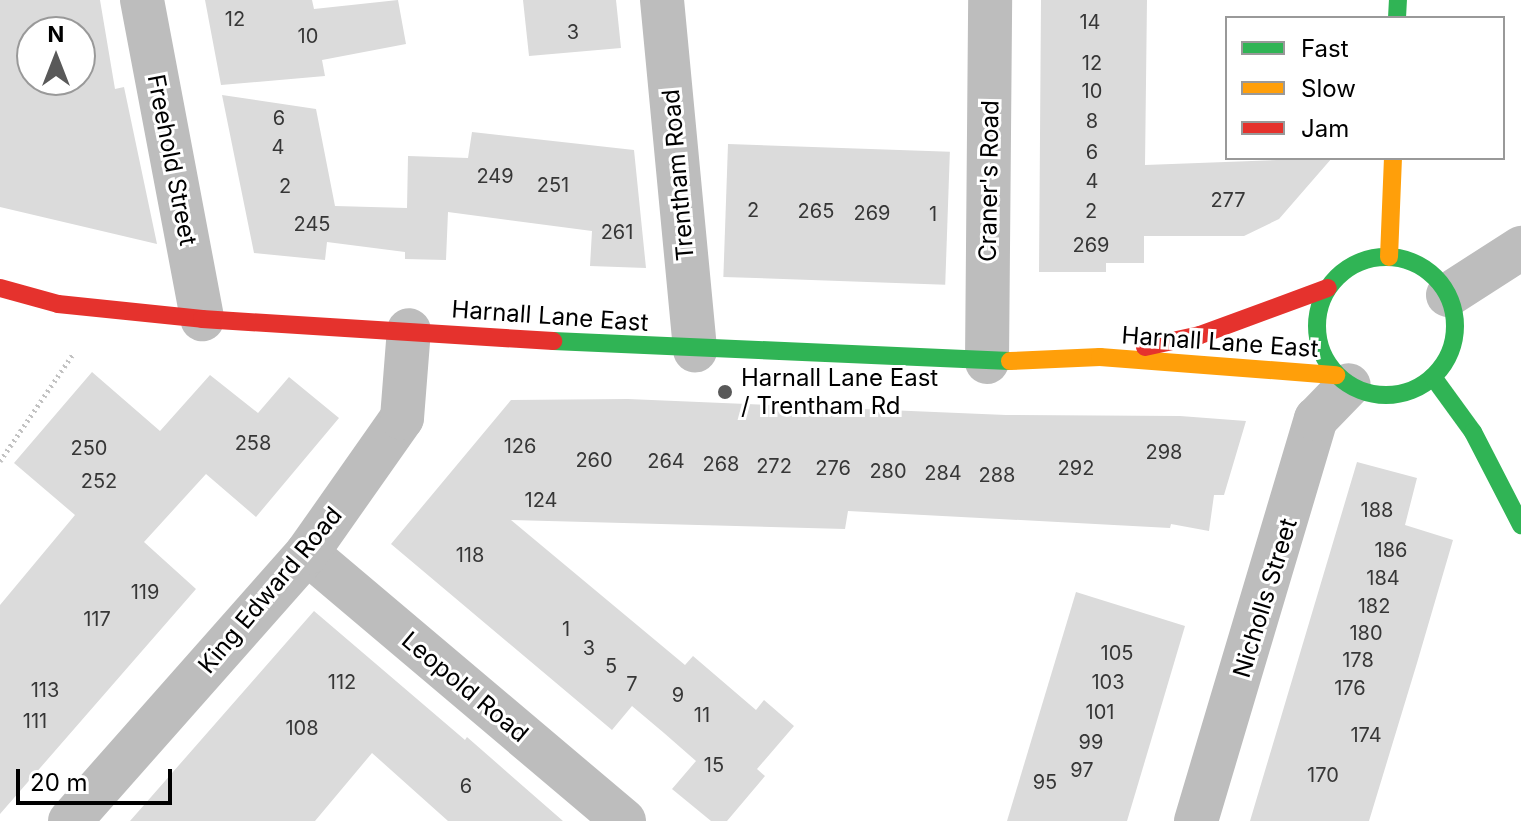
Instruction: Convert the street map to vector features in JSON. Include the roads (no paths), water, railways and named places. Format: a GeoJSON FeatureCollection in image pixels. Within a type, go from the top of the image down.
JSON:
{"type":"FeatureCollection","features":[{"type":"Feature","properties":{"kind":"main road"},"geometry":{"type":"LineString","coordinates":[[1389,257],[1393,160]]}},
{"type":"Feature","properties":{"kind":"main road"},"geometry":{"type":"LineString","coordinates":[[1389,257],[1433,276],[1448,295],[1454,338],[1433,377],[1397,395],[1366,393],[1342,380],[1322,356],[1316,333],[1318,309],[1328,288],[1345,270],[1389,257]]}},
{"type":"Feature","properties":{"kind":"main road","name":"Harnall Lane East"},"geometry":{"type":"LineString","coordinates":[[0,288],[84,306],[202,319],[695,350],[987,362],[1100,357],[1342,380]]}},
{"type":"Feature","properties":{"kind":"main road","name":"Harnall Lane East"},"geometry":{"type":"LineString","coordinates":[[1100,357],[1200,335],[1328,288]]}},
{"type":"Feature","properties":{"kind":"main road"},"geometry":{"type":"LineString","coordinates":[[1433,377],[1473,432],[1521,525]]}},
{"type":"Feature","properties":{"kind":"street","name":"Freehold Street"},"geometry":{"type":"LineString","coordinates":[[142,0],[202,319]]}},
{"type":"Feature","properties":{"kind":"street","name":"Trentham Road"},"geometry":{"type":"LineString","coordinates":[[662,0],[695,350]]}},
{"type":"Feature","properties":{"kind":"street","name":"Craner's Road"},"geometry":{"type":"LineString","coordinates":[[987,362],[990,0]]}},
{"type":"Feature","properties":{"kind":"street"},"geometry":{"type":"LineString","coordinates":[[1448,295],[1521,248]]}},
{"type":"Feature","properties":{"kind":"street","name":"King Edward Road"},"geometry":{"type":"LineString","coordinates":[[70,821],[307,553],[402,418],[409,330]]}},
{"type":"Feature","properties":{"kind":"street","name":"Nicholls Street"},"geometry":{"type":"LineString","coordinates":[[1196,821],[1316,419],[1342,380]]}},
{"type":"Feature","properties":{"kind":"street","name":"Leopold Road"},"geometry":{"type":"LineString","coordinates":[[307,553],[624,821]]}},
{"type":"Feature","properties":{"kind":"place","name":"Harnall Lane East / Trentham Rd"},"geometry":{"type":"Point","coordinates":[725,392]}}]}
